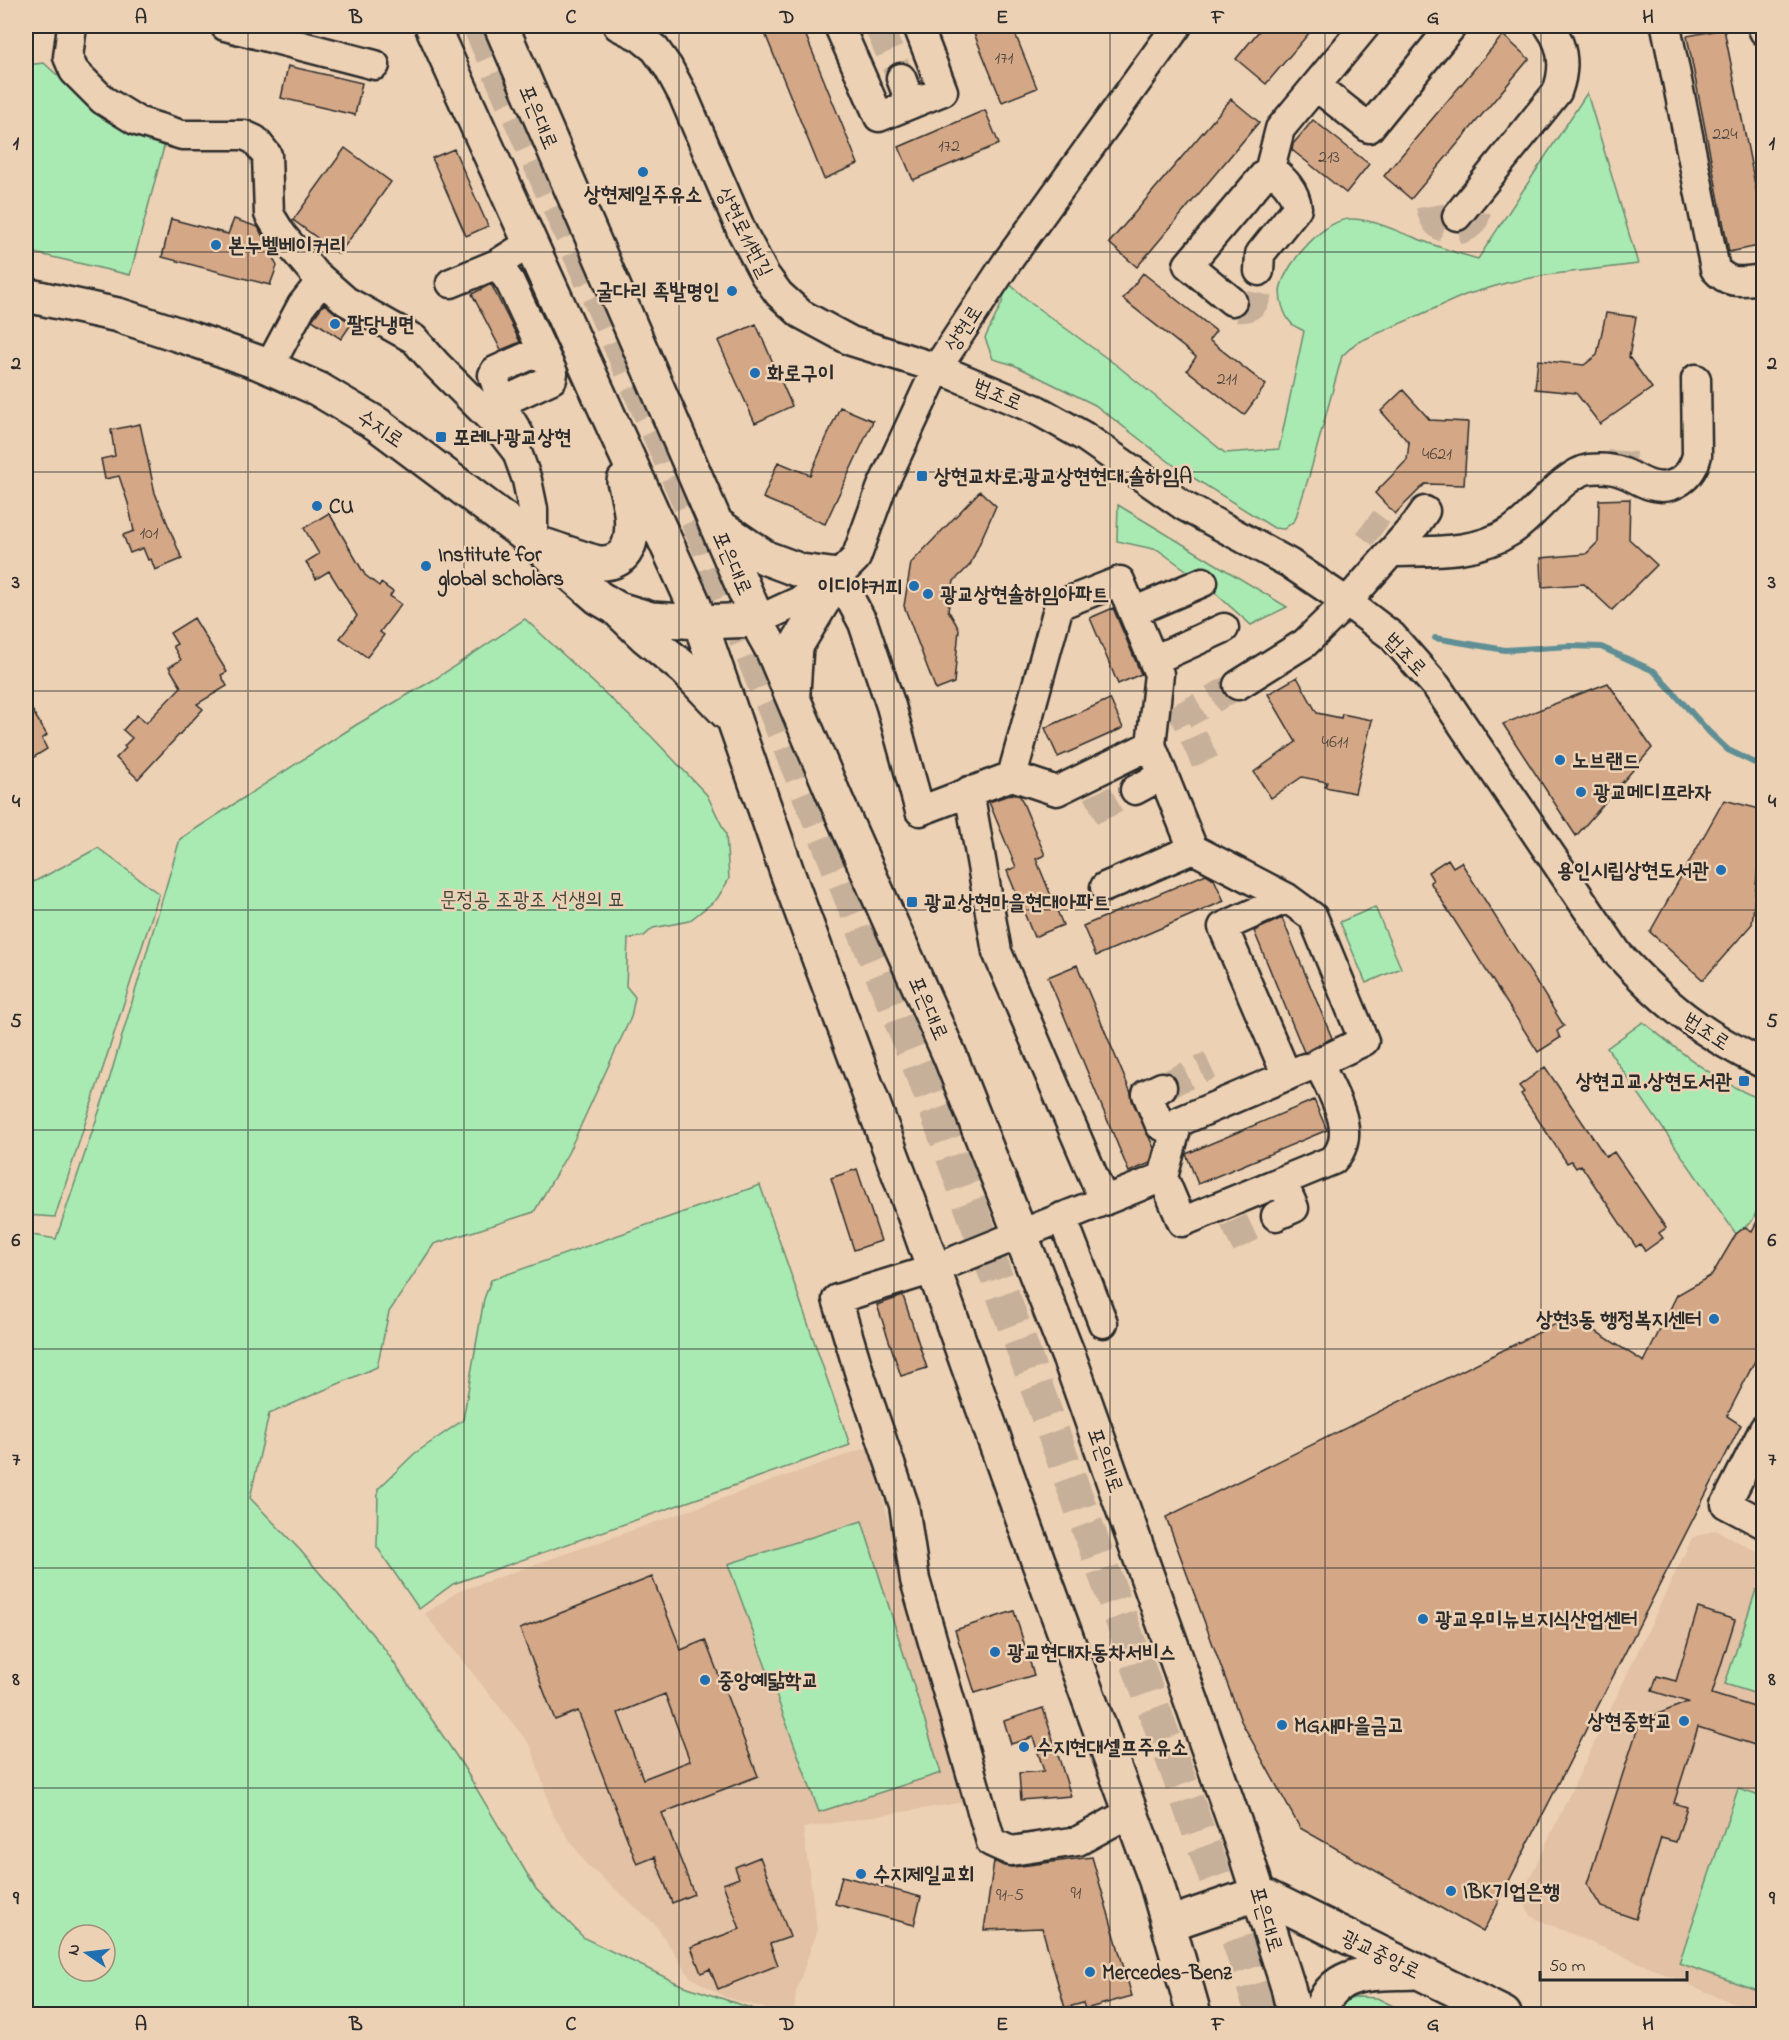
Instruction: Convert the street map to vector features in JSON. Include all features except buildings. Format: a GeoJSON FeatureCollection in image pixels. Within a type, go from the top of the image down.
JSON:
{"type":"FeatureCollection","features":[{"type":"Feature","properties":{"kind":"main road"},"geometry":{"type":"LineString","coordinates":[[432,26],[693,602],[787,872],[1156,1881],[1194,2014]]}},
{"type":"Feature","properties":{"kind":"main road","name":"포은대로"},"geometry":{"type":"LineString","coordinates":[[501,26],[836,800],[950,1056],[1072,1365],[1259,1893],[1294,2014]]}},
{"type":"Feature","properties":{"kind":"main road","name":"수지로"},"geometry":{"type":"LineString","coordinates":[[26,295],[118,315],[269,367],[318,389],[377,424],[533,541],[599,598],[618,609],[651,619],[699,622],[758,620]]}},
{"type":"Feature","properties":{"kind":"main road"},"geometry":{"type":"LineString","coordinates":[[533,541],[604,563],[621,557],[628,545],[632,528],[630,502],[623,478],[618,437]]}},
{"type":"Feature","properties":{"kind":"main road"},"geometry":{"type":"LineString","coordinates":[[716,524],[766,558],[801,571],[838,576],[796,646],[793,698]]}},
{"type":"Feature","properties":{"kind":"main road"},"geometry":{"type":"LineString","coordinates":[[618,609],[646,637],[685,669],[734,720]]}},
{"type":"Feature","properties":{"kind":"main road"},"geometry":{"type":"LineString","coordinates":[[1169,1924],[1259,1893]]}},
{"type":"Feature","properties":{"kind":"main road","name":"광교중앙로"},"geometry":{"type":"LineString","coordinates":[[1259,1893],[1504,2014]]}},
{"type":"Feature","properties":{"kind":"main road"},"geometry":{"type":"LineString","coordinates":[[1320,2014],[1323,2002],[1331,1989],[1342,1980],[1369,1974],[1416,1972]]}},
{"type":"Feature","properties":{"kind":"street"},"geometry":{"type":"LineString","coordinates":[[72,26],[68,57],[74,71],[103,100],[137,121],[182,135],[244,135],[255,140],[267,155],[269,214],[282,235],[322,280],[346,301],[414,339],[493,421],[517,452],[527,480],[533,508],[533,541]]}},
{"type":"Feature","properties":{"kind":"street"},"geometry":{"type":"LineString","coordinates":[[225,26],[375,65]]}},
{"type":"Feature","properties":{"kind":"street","name":"상현로11번길"},"geometry":{"type":"LineString","coordinates":[[618,26],[640,37],[655,50],[668,67],[683,95],[742,232],[778,294],[801,314],[850,341],[937,368]]}},
{"type":"Feature","properties":{"kind":"street"},"geometry":{"type":"LineString","coordinates":[[839,26],[879,117],[906,91],[943,91],[918,26]]}},
{"type":"Feature","properties":{"kind":"street","name":"상현로"},"geometry":{"type":"LineString","coordinates":[[758,620],[806,598],[838,576],[855,558],[881,489],[937,368],[1007,262],[1177,26]]}},
{"type":"Feature","properties":{"kind":"street"},"geometry":{"type":"LineString","coordinates":[[1232,301],[1188,264],[1270,168],[1280,129],[1365,26]]}},
{"type":"Feature","properties":{"kind":"street"},"geometry":{"type":"LineString","coordinates":[[1316,86],[1369,128],[1452,26]]}},
{"type":"Feature","properties":{"kind":"street"},"geometry":{"type":"LineString","coordinates":[[1457,216],[1557,92],[1563,71],[1559,45],[1549,26]]}},
{"type":"Feature","properties":{"kind":"street"},"geometry":{"type":"LineString","coordinates":[[1666,26],[1715,269],[1722,278],[1733,282],[1764,279]]}},
{"type":"Feature","properties":{"kind":"street"},"geometry":{"type":"LineString","coordinates":[[1762,26],[1764,31]]}},
{"type":"Feature","properties":{"kind":"street"},"geometry":{"type":"LineString","coordinates":[[1259,271],[1260,254],[1297,208],[1296,198],[1291,189],[1270,168]]}},
{"type":"Feature","properties":{"kind":"street"},"geometry":{"type":"LineString","coordinates":[[451,283],[497,264],[530,243]]}},
{"type":"Feature","properties":{"kind":"street"},"geometry":{"type":"LineString","coordinates":[[497,264],[510,282],[553,373],[552,379],[515,396]]}},
{"type":"Feature","properties":{"kind":"street"},"geometry":{"type":"LineString","coordinates":[[269,367],[302,305],[322,280]]}},
{"type":"Feature","properties":{"kind":"street"},"geometry":{"type":"LineString","coordinates":[[533,508],[540,480],[535,462],[504,409],[493,375],[495,371],[542,350]]}},
{"type":"Feature","properties":{"kind":"street","name":"법조로"},"geometry":{"type":"LineString","coordinates":[[937,368],[1036,410],[1085,437],[1184,506],[1289,563],[1392,636],[1437,687],[1618,954],[1659,996],[1691,1023],[1725,1045],[1764,1064]]}},
{"type":"Feature","properties":{"kind":"street"},"geometry":{"type":"LineString","coordinates":[[1391,543],[1446,551],[1495,541],[1514,530],[1571,477],[1587,470],[1620,467],[1652,486],[1667,487],[1679,482],[1689,475],[1697,455],[1696,380]]}},
{"type":"Feature","properties":{"kind":"street"},"geometry":{"type":"LineString","coordinates":[[1238,685],[1305,643],[1347,602],[1391,543],[1416,524],[1425,511]]}},
{"type":"Feature","properties":{"kind":"street"},"geometry":{"type":"LineString","coordinates":[[838,576],[863,623],[891,706],[920,811],[1011,776],[1057,791],[1151,745]]}},
{"type":"Feature","properties":{"kind":"street"},"geometry":{"type":"LineString","coordinates":[[1011,776],[1059,605],[1120,581],[1159,674],[1151,745],[1193,849],[1287,898],[1313,917],[1364,1041],[1318,1063],[1178,1122],[1163,1177],[1182,1222],[1333,1160],[1341,1152],[1344,1141],[1343,1120],[1318,1063]]}},
{"type":"Feature","properties":{"kind":"street"},"geometry":{"type":"LineString","coordinates":[[1133,612],[1203,582]]}},
{"type":"Feature","properties":{"kind":"street"},"geometry":{"type":"LineString","coordinates":[[1154,660],[1224,628]]}},
{"type":"Feature","properties":{"kind":"street"},"geometry":{"type":"LineString","coordinates":[[1135,790],[1163,775]]}},
{"type":"Feature","properties":{"kind":"street"},"geometry":{"type":"LineString","coordinates":[[969,791],[997,952],[1104,1201]]}},
{"type":"Feature","properties":{"kind":"street"},"geometry":{"type":"LineString","coordinates":[[1105,887],[1193,849]]}},
{"type":"Feature","properties":{"kind":"street"},"geometry":{"type":"LineString","coordinates":[[1287,898],[1223,927],[1287,1076]]}},
{"type":"Feature","properties":{"kind":"street"},"geometry":{"type":"LineString","coordinates":[[1162,1087],[1147,1095],[1160,1125],[1175,1133]]}},
{"type":"Feature","properties":{"kind":"street"},"geometry":{"type":"LineString","coordinates":[[1131,1812],[1078,1840],[1011,1851],[991,1842],[915,1580],[904,1505],[860,1376],[837,1299],[934,1269],[1163,1177]]}},
{"type":"Feature","properties":{"kind":"street"},"geometry":{"type":"LineString","coordinates":[[1276,1216],[1294,1208],[1282,1181]]}},
{"type":"Feature","properties":{"kind":"street"},"geometry":{"type":"LineString","coordinates":[[1062,1217],[1103,1323]]}},
{"type":"Feature","properties":{"kind":"street"},"geometry":{"type":"LineString","coordinates":[[1764,1429],[1726,1504],[1764,1524]]}},
{"type":"Feature","properties":{"kind":"shaded area","name":"중앙예닮학교"},"geometry":{"type":"Polygon","coordinates":[[[869,1447],[964,1802],[803,1828],[817,1930],[796,1992],[794,2014],[785,2014],[725,1997],[690,1977],[655,1924],[586,1864],[553,1815],[531,1746],[425,1614],[457,1592],[869,1447]]]}},
{"type":"Feature","properties":{"kind":"shaded area","name":"상현중학교"},"geometry":{"type":"Polygon","coordinates":[[[1716,1530],[1763,1555],[1763,2014],[1744,2008],[1532,1917],[1523,1901],[1526,1886],[1692,1538],[1716,1530]]]}},
{"type":"Feature","properties":{"kind":"green space"},"geometry":{"type":"Polygon","coordinates":[[[44,63],[79,95],[165,143],[130,275],[26,251],[26,65],[44,63]]]}},
{"type":"Feature","properties":{"kind":"green space"},"geometry":{"type":"Polygon","coordinates":[[[1587,93],[1638,264],[1546,275],[1506,283],[1465,295],[1356,343],[1342,356],[1295,520],[1284,529],[1274,528],[1176,467],[1095,405],[1014,365],[993,359],[985,338],[1002,303],[1007,282],[1032,304],[1119,367],[1225,453],[1279,449],[1304,331],[1293,325],[1286,316],[1280,290],[1285,276],[1299,254],[1330,226],[1341,221],[1359,219],[1478,259],[1587,93]]]}},
{"type":"Feature","properties":{"kind":"green space"},"geometry":{"type":"Polygon","coordinates":[[[1118,505],[1287,607],[1251,625],[1203,582],[1158,550],[1117,541],[1118,505]]]}},
{"type":"Feature","properties":{"kind":"green space","name":"문정공 조광조 선생의 묘"},"geometry":{"type":"Polygon","coordinates":[[[525,619],[651,736],[707,795],[726,834],[729,879],[717,899],[689,921],[653,928],[644,936],[628,939],[626,986],[635,997],[631,1017],[568,1153],[534,1212],[434,1244],[389,1312],[377,1367],[269,1414],[250,1498],[300,1550],[384,1648],[463,1766],[536,1889],[584,1938],[679,1984],[768,2014],[26,2014],[26,1234],[56,1239],[105,1094],[180,839],[356,725],[435,679],[525,619]]]}},
{"type":"Feature","properties":{"kind":"green space"},"geometry":{"type":"Polygon","coordinates":[[[98,848],[159,894],[55,1217],[26,1215],[26,886],[98,848]]]}},
{"type":"Feature","properties":{"kind":"green space"},"geometry":{"type":"Polygon","coordinates":[[[1375,907],[1401,968],[1366,983],[1340,922],[1375,907]]]}},
{"type":"Feature","properties":{"kind":"green space"},"geometry":{"type":"Polygon","coordinates":[[[1643,1022],[1715,1076],[1763,1100],[1763,1197],[1752,1221],[1736,1234],[1607,1048],[1643,1022]]]}},
{"type":"Feature","properties":{"kind":"green space"},"geometry":{"type":"Polygon","coordinates":[[[760,1185],[850,1445],[453,1584],[419,1609],[377,1547],[378,1489],[414,1454],[463,1420],[484,1299],[491,1280],[760,1185]]]}},
{"type":"Feature","properties":{"kind":"green space"},"geometry":{"type":"Polygon","coordinates":[[[862,1521],[941,1773],[819,1812],[728,1564],[862,1521]]]}},
{"type":"Feature","properties":{"kind":"green space"},"geometry":{"type":"Polygon","coordinates":[[[1756,1590],[1763,1592],[1763,1696],[1725,1684],[1756,1590]]]}},
{"type":"Feature","properties":{"kind":"green space"},"geometry":{"type":"Polygon","coordinates":[[[1738,1789],[1763,1797],[1764,1969],[1757,1990],[1679,1963],[1738,1789]]]}},
{"type":"Feature","properties":{"kind":"green space"},"geometry":{"type":"Polygon","coordinates":[[[1358,1997],[1377,1998],[1409,2014],[1335,2014],[1341,2004],[1358,1997]]]}},
{"type":"Feature","properties":{"kind":"waterway"},"geometry":{"type":"LineString","coordinates":[[1435,638],[1505,650],[1570,646],[1601,647],[1654,671],[1728,750],[1755,763],[1764,764]]}},
{"type":"Feature","properties":{"kind":"tunnel"},"geometry":{"type":"LineString","coordinates":[[479,26],[707,544],[926,1084],[1237,1937],[1262,2014]]}},
{"type":"Feature","properties":{"kind":"tunnel"},"geometry":{"type":"LineString","coordinates":[[878,26],[901,78]]}},
{"type":"Feature","properties":{"kind":"tunnel"},"geometry":{"type":"LineString","coordinates":[[1430,206],[1435,220],[1442,228],[1452,231],[1462,230],[1475,218],[1477,208],[1472,197]]}},
{"type":"Feature","properties":{"kind":"tunnel"},"geometry":{"type":"LineString","coordinates":[[1238,308],[1246,308],[1255,302],[1259,271]]}},
{"type":"Feature","properties":{"kind":"tunnel"},"geometry":{"type":"LineString","coordinates":[[1621,464],[1622,451]]}},
{"type":"Feature","properties":{"kind":"tunnel"},"geometry":{"type":"LineString","coordinates":[[1365,522],[1381,534]]}},
{"type":"Feature","properties":{"kind":"tunnel"},"geometry":{"type":"LineString","coordinates":[[1205,762],[1184,715],[1238,685]]}},
{"type":"Feature","properties":{"kind":"tunnel"},"geometry":{"type":"LineString","coordinates":[[1091,811],[1135,790]]}},
{"type":"Feature","properties":{"kind":"tunnel"},"geometry":{"type":"LineString","coordinates":[[1162,1087],[1210,1065]]}},
{"type":"Feature","properties":{"kind":"tunnel"},"geometry":{"type":"LineString","coordinates":[[1227,1239],[1276,1216]]}},
{"type":"Feature","properties":{"kind":"place","name":"상현제일주유소"},"geometry":{"type":"Point","coordinates":[643,172]}},
{"type":"Feature","properties":{"kind":"place","name":"본누벨베이커리"},"geometry":{"type":"Point","coordinates":[216,245]}},
{"type":"Feature","properties":{"kind":"place","name":"굴다리 족발명인"},"geometry":{"type":"Point","coordinates":[732,291]}},
{"type":"Feature","properties":{"kind":"place","name":"팔당냉면"},"geometry":{"type":"Point","coordinates":[335,324]}},
{"type":"Feature","properties":{"kind":"place","name":"화로구이"},"geometry":{"type":"Point","coordinates":[755,373]}},
{"type":"Feature","properties":{"kind":"place","name":"포레나광교상현"},"geometry":{"type":"Point","coordinates":[441,437]}},
{"type":"Feature","properties":{"kind":"place","name":"상현교차로.광교상현현대.솔하임A"},"geometry":{"type":"Point","coordinates":[922,476]}},
{"type":"Feature","properties":{"kind":"place","name":"CU"},"geometry":{"type":"Point","coordinates":[317,506]}},
{"type":"Feature","properties":{"kind":"place","name":"Institute for global scholars"},"geometry":{"type":"Point","coordinates":[426,566]}},
{"type":"Feature","properties":{"kind":"place","name":"이디야커피"},"geometry":{"type":"Point","coordinates":[914,586]}},
{"type":"Feature","properties":{"kind":"place","name":"광교상현솔하임아파트"},"geometry":{"type":"Point","coordinates":[928,594]}},
{"type":"Feature","properties":{"kind":"place","name":"노브랜드"},"geometry":{"type":"Point","coordinates":[1560,760]}},
{"type":"Feature","properties":{"kind":"place","name":"광교메디프라자"},"geometry":{"type":"Point","coordinates":[1581,792]}},
{"type":"Feature","properties":{"kind":"place","name":"용인시립상현도서관"},"geometry":{"type":"Point","coordinates":[1721,870]}},
{"type":"Feature","properties":{"kind":"place","name":"광교상현마을현대아파트"},"geometry":{"type":"Point","coordinates":[912,902]}},
{"type":"Feature","properties":{"kind":"place","name":"상현고교.상현도서관"},"geometry":{"type":"Point","coordinates":[1744,1081]}},
{"type":"Feature","properties":{"kind":"place","name":"상현3동 행정복지센터"},"geometry":{"type":"Point","coordinates":[1714,1319]}},
{"type":"Feature","properties":{"kind":"place","name":"광교우미뉴브지식산업센터"},"geometry":{"type":"Point","coordinates":[1423,1619]}},
{"type":"Feature","properties":{"kind":"place","name":"광교현대자동차서비스"},"geometry":{"type":"Point","coordinates":[995,1652]}},
{"type":"Feature","properties":{"kind":"place","name":"중앙예닮학교"},"geometry":{"type":"Point","coordinates":[705,1680]}},
{"type":"Feature","properties":{"kind":"place","name":"상현중학교"},"geometry":{"type":"Point","coordinates":[1684,1721]}},
{"type":"Feature","properties":{"kind":"place","name":"MG새마을금고"},"geometry":{"type":"Point","coordinates":[1282,1725]}},
{"type":"Feature","properties":{"kind":"place","name":"수지현대셀프주유소"},"geometry":{"type":"Point","coordinates":[1024,1747]}},
{"type":"Feature","properties":{"kind":"place","name":"수지제일교회"},"geometry":{"type":"Point","coordinates":[861,1874]}},
{"type":"Feature","properties":{"kind":"place","name":"IBK기업은행"},"geometry":{"type":"Point","coordinates":[1451,1891]}},
{"type":"Feature","properties":{"kind":"place","name":"Mercedes-Benz"},"geometry":{"type":"Point","coordinates":[1090,1972]}}]}
